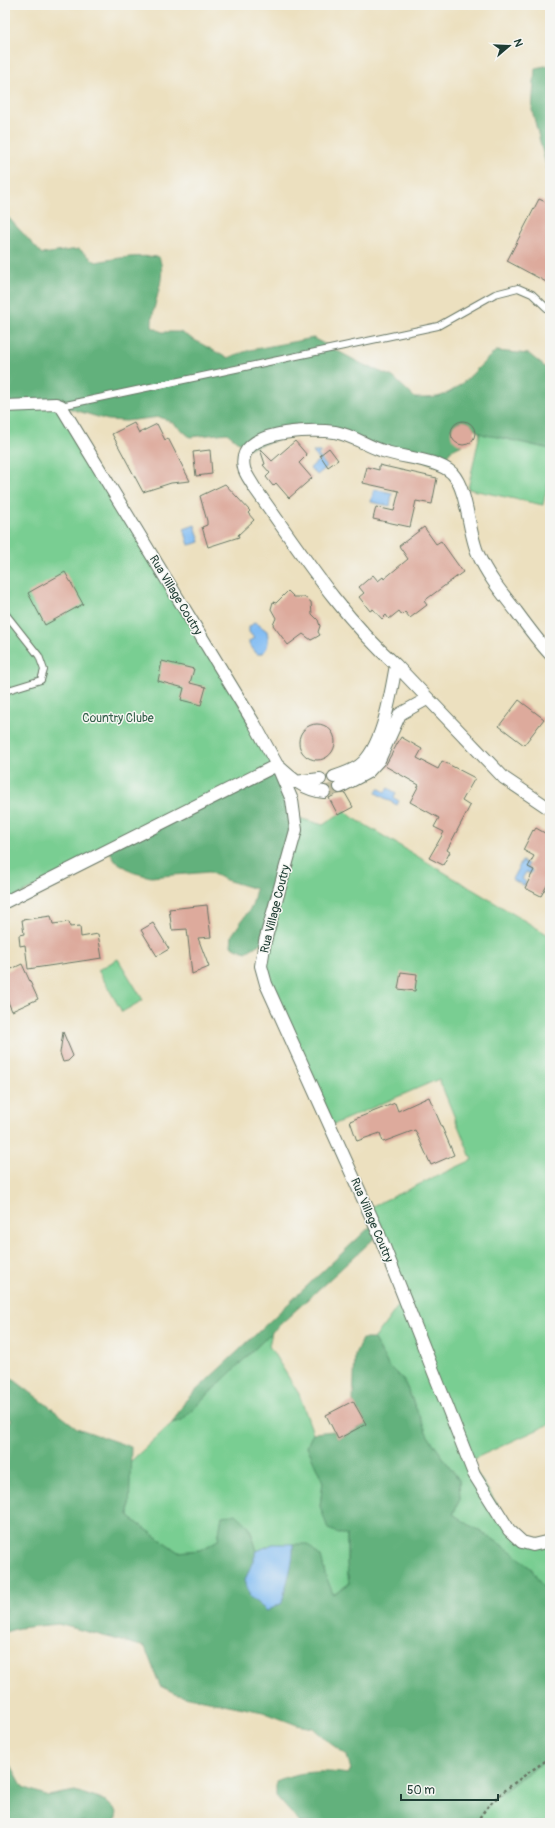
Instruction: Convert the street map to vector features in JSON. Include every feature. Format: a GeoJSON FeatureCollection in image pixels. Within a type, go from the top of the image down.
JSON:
{"type":"FeatureCollection","features":[{"type":"Feature","properties":{"kind":"street"},"geometry":{"type":"LineString","coordinates":[[5,406],[56,404],[61,406]]}},
{"type":"Feature","properties":{"kind":"street","name":"Rua Village Coutry"},"geometry":{"type":"LineString","coordinates":[[61,406],[255,725],[277,764],[292,800],[296,830],[265,941],[261,966],[266,984],[379,1234],[474,1474],[509,1530],[522,1542],[533,1544],[550,1541]]}},
{"type":"Feature","properties":{"kind":"street"},"geometry":{"type":"LineString","coordinates":[[550,654],[491,578],[477,553],[460,486],[452,474],[441,466],[383,451],[337,432],[308,430],[270,436],[258,440],[248,448],[244,456],[244,468],[254,487],[329,591],[379,650],[396,665],[426,699],[504,778],[550,809]]}},
{"type":"Feature","properties":{"kind":"street"},"geometry":{"type":"LineString","coordinates":[[334,777],[349,772],[361,765],[369,755],[378,738],[389,703],[396,665]]}},
{"type":"Feature","properties":{"kind":"street"},"geometry":{"type":"LineString","coordinates":[[340,787],[368,772],[379,760],[400,714],[426,699]]}},
{"type":"Feature","properties":{"kind":"street"},"geometry":{"type":"LineString","coordinates":[[5,902],[277,764],[295,782],[313,791],[324,792]]}},
{"type":"Feature","properties":{"kind":"street"},"geometry":{"type":"LineString","coordinates":[[295,782],[320,779]]}},
{"type":"Feature","properties":{"kind":"lane"},"geometry":{"type":"LineString","coordinates":[[61,406],[438,326],[495,294],[518,288],[532,294],[550,311]]}},
{"type":"Feature","properties":{"kind":"lane"},"geometry":{"type":"LineString","coordinates":[[5,613],[39,656],[44,670],[41,680],[5,691]]}},
{"type":"Feature","properties":{"kind":"path"},"geometry":{"type":"LineString","coordinates":[[477,1823],[481,1813],[524,1775],[550,1758]]}},
{"type":"Feature","properties":{"kind":"green space"},"geometry":{"type":"Polygon","coordinates":[[[550,65],[550,173],[547,169],[532,110],[535,68],[550,65]]]}},
{"type":"Feature","properties":{"kind":"green space"},"geometry":{"type":"Polygon","coordinates":[[[5,214],[42,254],[79,249],[96,262],[127,257],[159,257],[162,274],[152,318],[152,327],[162,332],[180,332],[227,358],[250,350],[313,338],[364,365],[393,377],[415,398],[420,398],[437,397],[454,390],[496,351],[529,354],[550,371],[550,449],[484,435],[478,432],[468,422],[463,421],[454,424],[452,427],[455,439],[462,445],[450,451],[441,466],[308,430],[247,449],[227,433],[190,437],[173,423],[160,417],[126,421],[108,420],[61,406],[5,406],[5,214]]]}},
{"type":"Feature","properties":{"kind":"green space","name":"Country Clube"},"geometry":{"type":"Polygon","coordinates":[[[56,404],[277,765],[5,902],[5,406],[56,404]]]}},
{"type":"Feature","properties":{"kind":"green space"},"geometry":{"type":"Polygon","coordinates":[[[480,433],[550,449],[550,472],[543,505],[468,489],[480,433]]]}},
{"type":"Feature","properties":{"kind":"green space"},"geometry":{"type":"Polygon","coordinates":[[[277,765],[295,817],[265,941],[246,952],[231,946],[232,935],[252,906],[256,889],[226,880],[209,872],[151,877],[135,873],[115,861],[109,850],[277,765]]]}},
{"type":"Feature","properties":{"kind":"green space"},"geometry":{"type":"Polygon","coordinates":[[[345,810],[352,817],[550,936],[550,1424],[469,1461],[522,1542],[550,1541],[550,1592],[541,1587],[532,1569],[493,1539],[453,1514],[460,1499],[459,1480],[428,1436],[404,1381],[388,1365],[374,1339],[404,1298],[368,1208],[472,1160],[439,1079],[330,1126],[266,984],[265,941],[295,817],[323,825],[345,810]]]}},
{"type":"Feature","properties":{"kind":"green space"},"geometry":{"type":"Polygon","coordinates":[[[118,959],[143,1000],[122,1012],[98,970],[118,959]]]}},
{"type":"Feature","properties":{"kind":"green space"},"geometry":{"type":"Polygon","coordinates":[[[374,1223],[379,1234],[272,1332],[182,1420],[172,1423],[186,1400],[374,1223]]]}},
{"type":"Feature","properties":{"kind":"green space"},"geometry":{"type":"Polygon","coordinates":[[[272,1332],[269,1346],[299,1394],[313,1433],[307,1446],[323,1482],[320,1506],[347,1535],[349,1584],[333,1594],[325,1574],[321,1557],[273,1544],[257,1551],[249,1526],[222,1516],[218,1540],[201,1550],[178,1552],[129,1517],[130,1462],[172,1423],[182,1420],[272,1332]]]}},
{"type":"Feature","properties":{"kind":"green space"},"geometry":{"type":"Polygon","coordinates":[[[362,1339],[374,1339],[388,1365],[404,1381],[428,1436],[459,1480],[460,1499],[453,1514],[494,1540],[523,1561],[536,1575],[541,1584],[550,1592],[550,1758],[509,1787],[489,1805],[477,1823],[300,1823],[276,1796],[276,1781],[302,1773],[329,1772],[348,1774],[351,1770],[347,1755],[331,1744],[313,1728],[297,1725],[263,1712],[179,1695],[160,1686],[145,1647],[58,1624],[19,1628],[5,1632],[5,1427],[12,1420],[5,1416],[5,1373],[77,1428],[131,1447],[129,1517],[178,1552],[201,1550],[218,1540],[222,1516],[236,1514],[249,1526],[257,1551],[245,1580],[250,1597],[267,1611],[282,1603],[291,1566],[293,1544],[307,1544],[321,1557],[325,1574],[333,1594],[349,1584],[347,1536],[328,1529],[320,1506],[323,1482],[307,1446],[313,1433],[334,1431],[338,1439],[366,1424],[353,1401],[355,1354],[362,1339]]]}},
{"type":"Feature","properties":{"kind":"green space"},"geometry":{"type":"Polygon","coordinates":[[[550,1758],[550,1823],[477,1823],[489,1805],[509,1787],[550,1758]]]}},
{"type":"Feature","properties":{"kind":"green space"},"geometry":{"type":"Polygon","coordinates":[[[5,1759],[11,1765],[23,1787],[48,1796],[75,1791],[106,1801],[117,1812],[115,1823],[5,1823],[5,1759]]]}},
{"type":"Feature","properties":{"kind":"water"},"geometry":{"type":"Polygon","coordinates":[[[313,452],[321,452],[318,455],[327,467],[317,475],[310,468],[319,460],[313,452]]]}},
{"type":"Feature","properties":{"kind":"water"},"geometry":{"type":"Polygon","coordinates":[[[374,489],[392,493],[390,506],[371,502],[374,489]]]}},
{"type":"Feature","properties":{"kind":"water"},"geometry":{"type":"Polygon","coordinates":[[[195,525],[200,542],[189,545],[184,529],[195,525]]]}},
{"type":"Feature","properties":{"kind":"water"},"geometry":{"type":"Polygon","coordinates":[[[255,622],[267,631],[268,634],[266,650],[261,654],[257,654],[249,644],[249,641],[254,638],[249,632],[249,627],[255,622]]]}},
{"type":"Feature","properties":{"kind":"water"},"geometry":{"type":"Polygon","coordinates":[[[378,788],[385,792],[388,788],[396,793],[394,798],[399,801],[397,805],[376,793],[378,788]]]}},
{"type":"Feature","properties":{"kind":"water"},"geometry":{"type":"Polygon","coordinates":[[[522,861],[528,864],[527,868],[532,871],[530,874],[526,872],[522,879],[526,882],[524,886],[512,879],[522,861]]]}},
{"type":"Feature","properties":{"kind":"water"},"geometry":{"type":"Polygon","coordinates":[[[273,1544],[293,1544],[293,1552],[282,1603],[267,1611],[250,1597],[245,1580],[257,1551],[273,1544]]]}},
{"type":"Feature","properties":{"kind":"building"},"geometry":{"type":"Polygon","coordinates":[[[539,199],[550,204],[550,284],[507,261],[539,199]]]}},
{"type":"Feature","properties":{"kind":"building"},"geometry":{"type":"Polygon","coordinates":[[[463,421],[471,425],[475,433],[471,441],[463,445],[455,441],[451,433],[455,425],[463,421]]]}},
{"type":"Feature","properties":{"kind":"building"},"geometry":{"type":"Polygon","coordinates":[[[134,423],[139,433],[157,424],[165,440],[168,438],[190,481],[171,483],[143,492],[112,434],[134,423]]]}},
{"type":"Feature","properties":{"kind":"building"},"geometry":{"type":"Polygon","coordinates":[[[295,441],[307,455],[299,463],[312,478],[289,498],[276,483],[273,486],[266,477],[270,473],[263,465],[265,464],[260,449],[272,461],[295,441]]]}},
{"type":"Feature","properties":{"kind":"building"},"geometry":{"type":"Polygon","coordinates":[[[329,448],[338,460],[328,467],[320,455],[329,448]]]}},
{"type":"Feature","properties":{"kind":"building"},"geometry":{"type":"Polygon","coordinates":[[[210,450],[212,474],[196,476],[193,452],[210,450]]]}},
{"type":"Feature","properties":{"kind":"building"},"geometry":{"type":"Polygon","coordinates":[[[379,465],[437,478],[432,504],[416,501],[410,527],[373,519],[376,507],[394,511],[399,491],[363,483],[367,467],[379,470],[379,465]]]}},
{"type":"Feature","properties":{"kind":"building"},"geometry":{"type":"Polygon","coordinates":[[[225,484],[250,511],[248,513],[254,520],[238,535],[239,537],[208,547],[202,527],[207,525],[207,521],[200,496],[225,484]]]}},
{"type":"Feature","properties":{"kind":"building"},"geometry":{"type":"Polygon","coordinates":[[[424,527],[436,544],[441,541],[463,572],[424,601],[427,605],[410,618],[405,612],[402,615],[399,611],[389,619],[386,615],[382,619],[373,609],[370,611],[359,597],[364,593],[359,587],[373,575],[378,581],[383,577],[384,579],[408,559],[399,546],[424,527]]]}},
{"type":"Feature","properties":{"kind":"building"},"geometry":{"type":"Polygon","coordinates":[[[65,572],[83,604],[45,625],[28,593],[65,572]]]}},
{"type":"Feature","properties":{"kind":"building"},"geometry":{"type":"Polygon","coordinates":[[[288,591],[294,597],[304,597],[311,602],[312,614],[318,620],[320,626],[318,632],[320,635],[311,640],[303,634],[288,645],[273,625],[276,618],[271,609],[273,602],[276,603],[288,591]]]}},
{"type":"Feature","properties":{"kind":"building"},"geometry":{"type":"Polygon","coordinates":[[[162,661],[194,669],[190,683],[206,687],[201,705],[181,700],[184,688],[158,681],[162,661]]]}},
{"type":"Feature","properties":{"kind":"building"},"geometry":{"type":"Polygon","coordinates":[[[519,700],[544,719],[524,745],[499,726],[519,700]]]}},
{"type":"Feature","properties":{"kind":"building"},"geometry":{"type":"Polygon","coordinates":[[[321,724],[330,729],[334,735],[334,749],[330,755],[321,760],[313,760],[304,755],[300,749],[299,738],[304,729],[310,725],[321,724]]]}},
{"type":"Feature","properties":{"kind":"building"},"geometry":{"type":"Polygon","coordinates":[[[401,737],[422,749],[417,758],[438,769],[442,761],[475,778],[462,801],[470,806],[447,850],[450,852],[443,865],[429,858],[444,832],[434,827],[439,818],[410,802],[419,785],[385,766],[401,737]]]}},
{"type":"Feature","properties":{"kind":"building"},"geometry":{"type":"Polygon","coordinates":[[[345,793],[353,807],[338,815],[329,798],[337,794],[345,793]]]}},
{"type":"Feature","properties":{"kind":"building"},"geometry":{"type":"Polygon","coordinates":[[[536,828],[550,836],[550,880],[541,896],[525,888],[534,870],[528,867],[534,856],[523,850],[533,830],[534,831],[536,828]]]}},
{"type":"Feature","properties":{"kind":"building"},"geometry":{"type":"Polygon","coordinates":[[[207,905],[211,937],[198,938],[209,967],[192,974],[187,929],[172,930],[169,909],[207,905]]]}},
{"type":"Feature","properties":{"kind":"building"},"geometry":{"type":"Polygon","coordinates":[[[51,916],[53,924],[69,922],[70,927],[80,926],[81,937],[98,934],[102,958],[28,969],[25,945],[20,946],[19,935],[24,934],[22,920],[51,916]]]}},
{"type":"Feature","properties":{"kind":"building"},"geometry":{"type":"Polygon","coordinates":[[[153,923],[169,949],[157,956],[141,930],[153,923]]]}},
{"type":"Feature","properties":{"kind":"building"},"geometry":{"type":"Polygon","coordinates":[[[22,964],[38,999],[12,1011],[5,995],[5,972],[22,964]]]}},
{"type":"Feature","properties":{"kind":"building"},"geometry":{"type":"Polygon","coordinates":[[[401,972],[417,974],[415,991],[398,989],[401,972]]]}},
{"type":"Feature","properties":{"kind":"building"},"geometry":{"type":"Polygon","coordinates":[[[63,1032],[73,1056],[68,1061],[63,1062],[60,1053],[63,1032]]]}},
{"type":"Feature","properties":{"kind":"building"},"geometry":{"type":"Polygon","coordinates":[[[429,1097],[454,1155],[431,1165],[415,1130],[383,1142],[380,1133],[357,1141],[350,1121],[395,1103],[398,1111],[429,1097]]]}},
{"type":"Feature","properties":{"kind":"building"},"geometry":{"type":"Polygon","coordinates":[[[353,1401],[366,1424],[338,1439],[326,1415],[353,1401]]]}},
{"type":"Feature","properties":{"kind":"tunnel"},"geometry":{"type":"LineString","coordinates":[[324,792],[340,787]]}}]}
